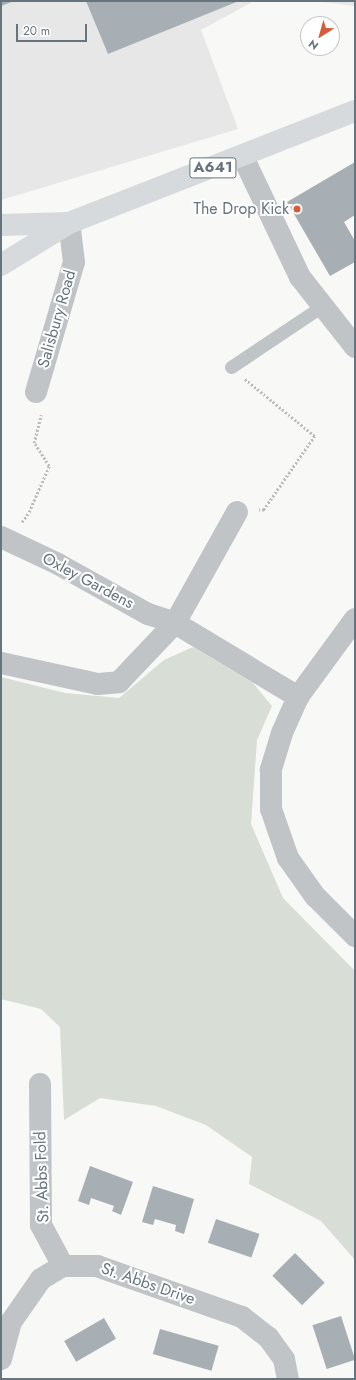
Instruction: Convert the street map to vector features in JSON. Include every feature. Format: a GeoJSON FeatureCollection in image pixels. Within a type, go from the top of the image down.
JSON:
{"type":"FeatureCollection","features":[{"type":"Feature","properties":{"kind":"main road","name":"A641"},"geometry":{"type":"LineString","coordinates":[[1,265],[69,223],[243,157],[355,111]]}},
{"type":"Feature","properties":{"kind":"main road","name":"A641"},"geometry":{"type":"LineString","coordinates":[[1,225],[69,223]]}},
{"type":"Feature","properties":{"kind":"street"},"geometry":{"type":"LineString","coordinates":[[243,157],[300,277],[355,347]]}},
{"type":"Feature","properties":{"kind":"street","name":"Salisbury Road"},"geometry":{"type":"LineString","coordinates":[[36,392],[74,262],[69,223]]}},
{"type":"Feature","properties":{"kind":"street"},"geometry":{"type":"LineString","coordinates":[[1,663],[98,684],[119,682],[175,623],[236,512]]}},
{"type":"Feature","properties":{"kind":"street","name":"Oxley Gardens"},"geometry":{"type":"LineString","coordinates":[[5,539],[58,564],[148,614],[175,623],[298,697]]}},
{"type":"Feature","properties":{"kind":"street"},"geometry":{"type":"LineString","coordinates":[[355,619],[298,697],[282,733],[271,770],[271,809],[288,858],[315,896],[355,936]]}},
{"type":"Feature","properties":{"kind":"street","name":"St. Abbs Fold"},"geometry":{"type":"LineString","coordinates":[[40,1084],[42,1225],[63,1266]]}},
{"type":"Feature","properties":{"kind":"street"},"geometry":{"type":"LineString","coordinates":[[1,1359],[11,1322],[41,1279],[63,1266]]}},
{"type":"Feature","properties":{"kind":"street","name":"St. Abbs Drive"},"geometry":{"type":"LineString","coordinates":[[63,1266],[97,1266],[242,1317],[268,1337],[284,1359],[288,1379]]}},
{"type":"Feature","properties":{"kind":"lane"},"geometry":{"type":"LineString","coordinates":[[231,367],[322,306]]}},
{"type":"Feature","properties":{"kind":"path"},"geometry":{"type":"LineString","coordinates":[[231,367],[316,436],[264,510],[236,512]]}},
{"type":"Feature","properties":{"kind":"path"},"geometry":{"type":"LineString","coordinates":[[5,539],[29,512],[49,466],[34,443],[44,405],[36,392]]}},
{"type":"Feature","properties":{"kind":"shaded area"},"geometry":{"type":"Polygon","coordinates":[[[1,1],[254,1],[201,30],[238,129],[1,200],[1,1]]]}},
{"type":"Feature","properties":{"kind":"shaded area"},"geometry":{"type":"Polygon","coordinates":[[[315,1],[355,1],[355,6],[315,1]]]}},
{"type":"Feature","properties":{"kind":"shaded area"},"geometry":{"type":"Polygon","coordinates":[[[193,647],[253,683],[272,706],[257,740],[251,824],[283,898],[355,971],[355,1260],[321,1221],[249,1184],[252,1157],[206,1125],[156,1106],[100,1098],[64,1120],[60,1027],[41,1009],[1,999],[1,677],[65,693],[119,698],[164,660],[193,647]]]}},
{"type":"Feature","properties":{"kind":"building"},"geometry":{"type":"Polygon","coordinates":[[[1,1],[14,1],[1,6],[1,1]]]}},
{"type":"Feature","properties":{"kind":"building"},"geometry":{"type":"Polygon","coordinates":[[[86,1],[239,1],[108,54],[86,1]]]}},
{"type":"Feature","properties":{"kind":"building"},"geometry":{"type":"Polygon","coordinates":[[[355,162],[355,215],[344,222],[355,241],[355,262],[330,276],[287,202],[355,162]]]}},
{"type":"Feature","properties":{"kind":"building"},"geometry":{"type":"Polygon","coordinates":[[[90,1166],[133,1182],[121,1215],[112,1211],[114,1206],[91,1198],[89,1205],[78,1201],[90,1166]]]}},
{"type":"Feature","properties":{"kind":"building"},"geometry":{"type":"Polygon","coordinates":[[[153,1186],[194,1199],[184,1234],[175,1231],[176,1225],[155,1219],[153,1225],[142,1222],[153,1186]]]}},
{"type":"Feature","properties":{"kind":"building"},"geometry":{"type":"Polygon","coordinates":[[[216,1219],[259,1234],[251,1258],[208,1243],[216,1219]]]}},
{"type":"Feature","properties":{"kind":"building"},"geometry":{"type":"Polygon","coordinates":[[[295,1253],[325,1283],[302,1305],[272,1276],[295,1253]]]}},
{"type":"Feature","properties":{"kind":"building"},"geometry":{"type":"Polygon","coordinates":[[[341,1316],[355,1360],[327,1369],[312,1325],[341,1316]]]}},
{"type":"Feature","properties":{"kind":"building"},"geometry":{"type":"Polygon","coordinates":[[[104,1318],[116,1339],[76,1362],[64,1341],[104,1318]]]}},
{"type":"Feature","properties":{"kind":"building"},"geometry":{"type":"Polygon","coordinates":[[[160,1329],[219,1346],[211,1371],[153,1354],[160,1329]]]}},
{"type":"Feature","properties":{"kind":"place","name":"The Drop Kick"},"geometry":{"type":"Point","coordinates":[297,209]}}]}
